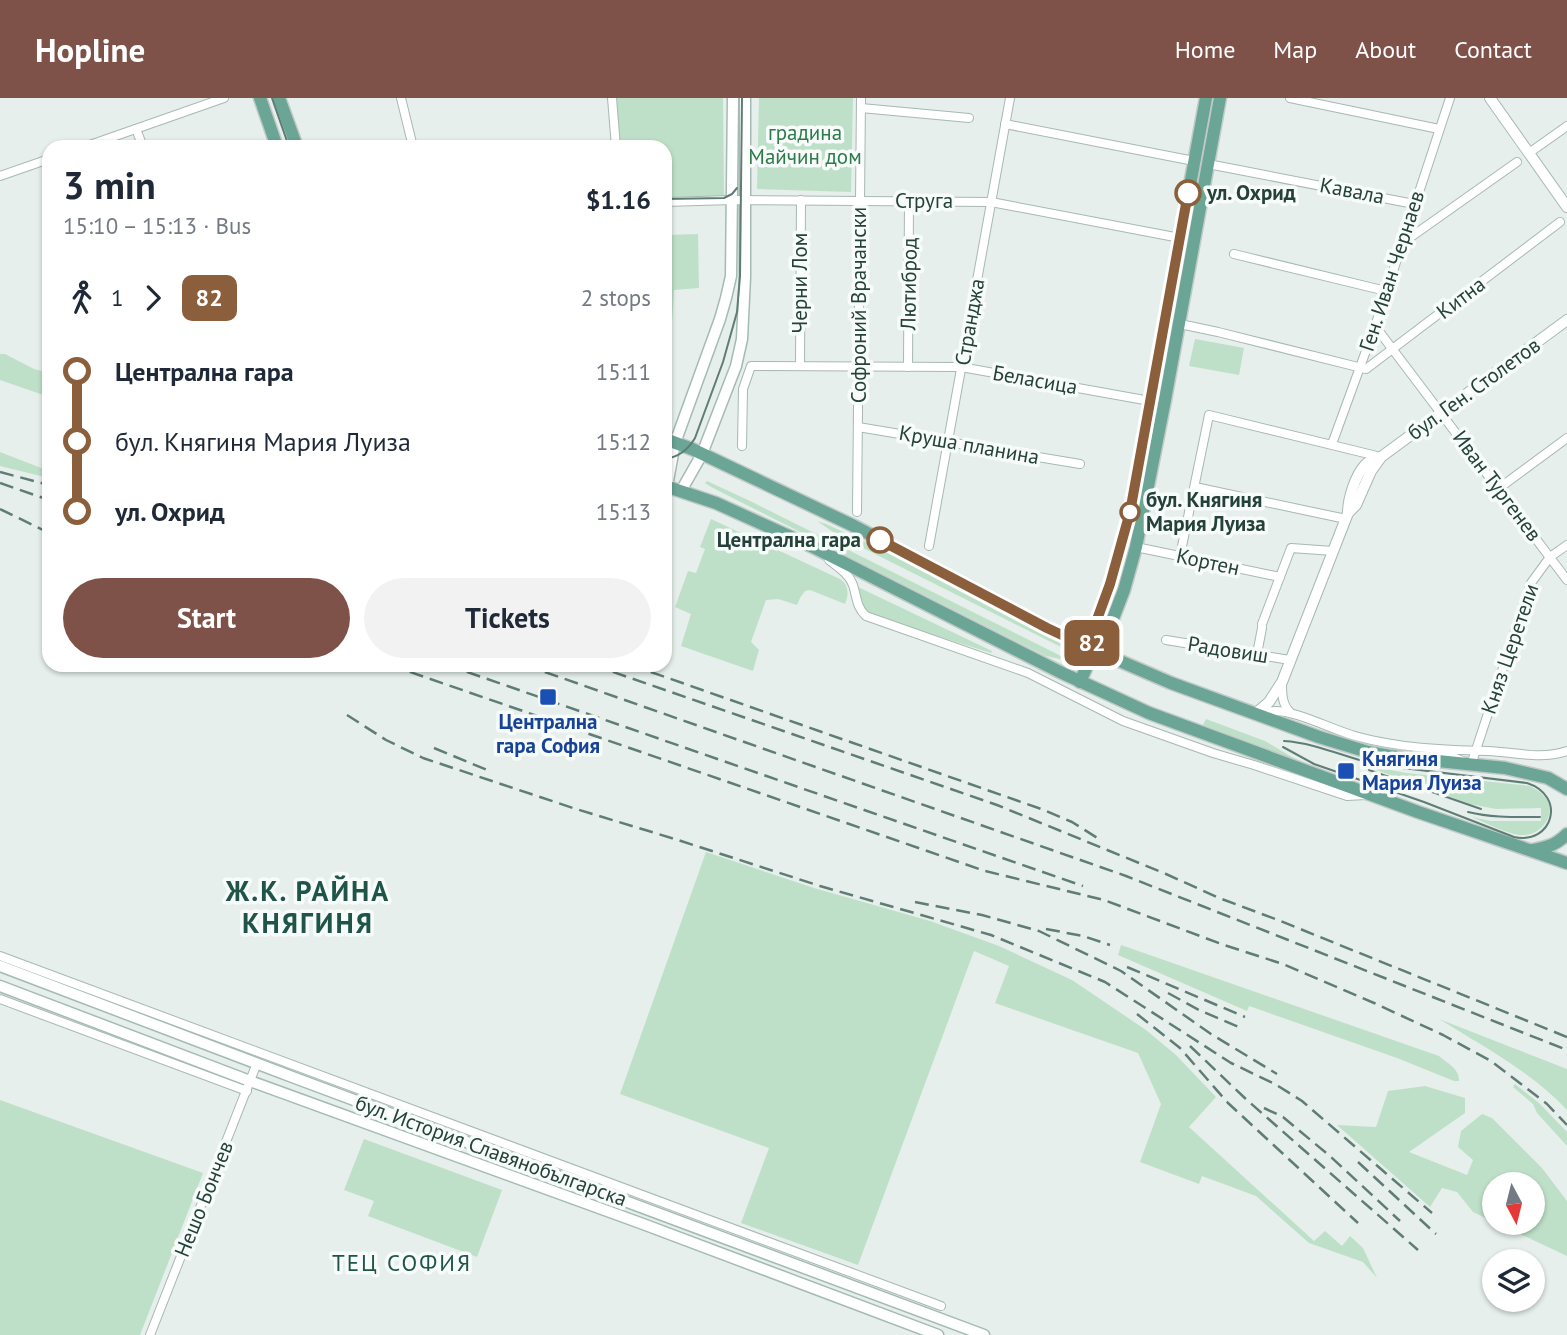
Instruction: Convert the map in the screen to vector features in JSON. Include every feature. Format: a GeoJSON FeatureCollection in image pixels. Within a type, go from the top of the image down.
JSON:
{"type":"FeatureCollection","features":[{"type":"Feature","properties":{"kind":"main road"},"geometry":{"type":"LineString","coordinates":[[260,98],[275,140]]}},
{"type":"Feature","properties":{"kind":"main road"},"geometry":{"type":"LineString","coordinates":[[279,98],[294,140]]}},
{"type":"Feature","properties":{"kind":"main road"},"geometry":{"type":"LineString","coordinates":[[672,436],[726,298],[731,276],[733,98]]}},
{"type":"Feature","properties":{"kind":"main road"},"geometry":{"type":"LineString","coordinates":[[681,491],[702,454],[736,366],[742,339],[745,98]]}},
{"type":"Feature","properties":{"kind":"main road"},"geometry":{"type":"LineString","coordinates":[[1094,650],[1091,636],[1110,584],[1127,523],[1206,98]]}},
{"type":"Feature","properties":{"kind":"main road"},"geometry":{"type":"LineString","coordinates":[[1080,682],[1094,650],[1104,642],[1124,590],[1136,547],[1180,324],[1220,98]]}},
{"type":"Feature","properties":{"kind":"main road"},"geometry":{"type":"LineString","coordinates":[[672,442],[854,526],[1035,622],[1171,683],[1368,752],[1505,768],[1548,778],[1563,786],[1567,796]]}},
{"type":"Feature","properties":{"kind":"main road"},"geometry":{"type":"LineString","coordinates":[[672,488],[716,503],[813,547],[1080,682],[1149,713],[1567,863]]}},
{"type":"Feature","properties":{"kind":"main road"},"geometry":{"type":"LineString","coordinates":[[1532,850],[1550,847],[1567,834]]}},
{"type":"Feature","properties":{"kind":"main road","name":"бул. История Славянобългарска"},"geometry":{"type":"LineString","coordinates":[[0,966],[984,1335]]}},
{"type":"Feature","properties":{"kind":"main road","name":"бул. История Славянобългарска"},"geometry":{"type":"LineString","coordinates":[[0,986],[248,1086],[643,1224],[938,1335]]}},
{"type":"Feature","properties":{"kind":"street"},"geometry":{"type":"LineString","coordinates":[[104,140],[225,98]]}},
{"type":"Feature","properties":{"kind":"street"},"geometry":{"type":"LineString","coordinates":[[401,98],[411,140]]}},
{"type":"Feature","properties":{"kind":"street"},"geometry":{"type":"LineString","coordinates":[[612,98],[615,140]]}},
{"type":"Feature","properties":{"kind":"street","name":"Софроний Врачански"},"geometry":{"type":"LineString","coordinates":[[857,513],[862,98]]}},
{"type":"Feature","properties":{"kind":"street","name":"Странджа"},"geometry":{"type":"LineString","coordinates":[[929,545],[1010,98]]}},
{"type":"Feature","properties":{"kind":"street"},"geometry":{"type":"LineString","coordinates":[[1290,98],[1439,130]]}},
{"type":"Feature","properties":{"kind":"street","name":"Ген. Иван Чернаев"},"geometry":{"type":"LineString","coordinates":[[1332,444],[1375,326],[1450,98]]}},
{"type":"Feature","properties":{"kind":"street"},"geometry":{"type":"LineString","coordinates":[[1490,98],[1567,208]]}},
{"type":"Feature","properties":{"kind":"street"},"geometry":{"type":"LineString","coordinates":[[861,108],[969,118]]}},
{"type":"Feature","properties":{"kind":"street"},"geometry":{"type":"LineString","coordinates":[[1005,124],[1194,161]]}},
{"type":"Feature","properties":{"kind":"street"},"geometry":{"type":"LineString","coordinates":[[1529,153],[1567,126]]}},
{"type":"Feature","properties":{"kind":"street"},"geometry":{"type":"LineString","coordinates":[[136,129],[140,140]]}},
{"type":"Feature","properties":{"kind":"street"},"geometry":{"type":"LineString","coordinates":[[0,176],[42,161]]}},
{"type":"Feature","properties":{"kind":"street"},"geometry":{"type":"LineString","coordinates":[[1401,244],[1517,162]]}},
{"type":"Feature","properties":{"kind":"street","name":"Кавала"},"geometry":{"type":"LineString","coordinates":[[1208,163],[1414,204]]}},
{"type":"Feature","properties":{"kind":"street","name":"Черни Лом"},"geometry":{"type":"LineString","coordinates":[[800,366],[801,200]]}},
{"type":"Feature","properties":{"kind":"street","name":"Лютиброд"},"geometry":{"type":"LineString","coordinates":[[908,367],[909,201]]}},
{"type":"Feature","properties":{"kind":"street","name":"Струга"},"geometry":{"type":"LineString","coordinates":[[672,202],[991,201],[1180,238]]}},
{"type":"Feature","properties":{"kind":"street","name":"Китна"},"geometry":{"type":"LineString","coordinates":[[1360,368],[1366,369],[1560,222]]}},
{"type":"Feature","properties":{"kind":"street"},"geometry":{"type":"LineString","coordinates":[[1234,254],[1385,291]]}},
{"type":"Feature","properties":{"kind":"street","name":"бул. Ген. Столетов"},"geometry":{"type":"LineString","coordinates":[[1255,714],[1269,702],[1282,682],[1347,516],[1348,503],[1358,476],[1365,465],[1381,457],[1567,320]]}},
{"type":"Feature","properties":{"kind":"street"},"geometry":{"type":"LineString","coordinates":[[1180,324],[1360,368]]}},
{"type":"Feature","properties":{"kind":"street","name":"Иван Тургенев"},"geometry":{"type":"LineString","coordinates":[[1375,326],[1567,580]]}},
{"type":"Feature","properties":{"kind":"street","name":"Беласица"},"geometry":{"type":"LineString","coordinates":[[742,446],[743,389],[751,366],[961,367],[1150,401]]}},
{"type":"Feature","properties":{"kind":"street"},"geometry":{"type":"LineString","coordinates":[[1180,556],[1209,415],[1381,457]]}},
{"type":"Feature","properties":{"kind":"street","name":"Круша планина"},"geometry":{"type":"LineString","coordinates":[[858,427],[1080,464]]}},
{"type":"Feature","properties":{"kind":"street"},"geometry":{"type":"LineString","coordinates":[[1497,489],[1567,438]]}},
{"type":"Feature","properties":{"kind":"street"},"geometry":{"type":"LineString","coordinates":[[1195,487],[1347,516]]}},
{"type":"Feature","properties":{"kind":"street","name":"Княз Церетели"},"geometry":{"type":"LineString","coordinates":[[1471,765],[1531,583],[1550,557],[1567,545]]}},
{"type":"Feature","properties":{"kind":"street"},"geometry":{"type":"LineString","coordinates":[[813,547],[844,571],[854,588],[857,603],[866,616],[1028,673],[1123,720],[1213,753],[1348,796],[1373,795]]}},
{"type":"Feature","properties":{"kind":"street","name":"Кортен"},"geometry":{"type":"LineString","coordinates":[[1136,547],[1280,577]]}},
{"type":"Feature","properties":{"kind":"street"},"geometry":{"type":"LineString","coordinates":[[1257,654],[1262,626],[1291,548],[1333,551]]}},
{"type":"Feature","properties":{"kind":"street","name":"Радовиш"},"geometry":{"type":"LineString","coordinates":[[1166,640],[1290,660]]}},
{"type":"Feature","properties":{"kind":"street"},"geometry":{"type":"LineString","coordinates":[[1282,682],[1284,703],[1290,712]]}},
{"type":"Feature","properties":{"kind":"street"},"geometry":{"type":"LineString","coordinates":[[1255,714],[1274,710],[1290,712],[1353,736],[1398,745],[1531,755],[1553,755],[1567,751]]}},
{"type":"Feature","properties":{"kind":"street"},"geometry":{"type":"LineString","coordinates":[[1436,749],[1471,765]]}},
{"type":"Feature","properties":{"kind":"street","name":"бул. История Славянобългарска"},"geometry":{"type":"LineString","coordinates":[[0,956],[942,1306]]}},
{"type":"Feature","properties":{"kind":"street","name":"бул. История Славянобългарска"},"geometry":{"type":"LineString","coordinates":[[0,999],[248,1086]]}},
{"type":"Feature","properties":{"kind":"street","name":"Нешо Бончев"},"geometry":{"type":"LineString","coordinates":[[150,1335],[257,1063]]}},
{"type":"Feature","properties":{"kind":"green space"},"geometry":{"type":"Polygon","coordinates":[[[614,98],[723,98],[724,196],[672,197],[672,140],[617,140],[614,98]]]}},
{"type":"Feature","properties":{"kind":"green space","name":"градина Майчин дом"},"geometry":{"type":"Polygon","coordinates":[[[759,98],[853,98],[851,192],[757,189],[759,98]]]}},
{"type":"Feature","properties":{"kind":"green space"},"geometry":{"type":"Polygon","coordinates":[[[698,234],[699,288],[674,290],[672,324],[672,235],[698,234]]]}},
{"type":"Feature","properties":{"kind":"green space"},"geometry":{"type":"Polygon","coordinates":[[[1195,339],[1244,348],[1239,375],[1189,366],[1195,339]]]}},
{"type":"Feature","properties":{"kind":"green space"},"geometry":{"type":"Polygon","coordinates":[[[0,354],[5,354],[42,371],[42,395],[0,380],[0,354]]]}},
{"type":"Feature","properties":{"kind":"green space"},"geometry":{"type":"Polygon","coordinates":[[[0,452],[42,468],[42,476],[0,466],[0,452]]]}},
{"type":"Feature","properties":{"kind":"green space"},"geometry":{"type":"Polygon","coordinates":[[[707,481],[1063,657],[1064,660],[1046,656],[1008,637],[711,487],[705,483],[707,481]]]}},
{"type":"Feature","properties":{"kind":"green space"},"geometry":{"type":"Polygon","coordinates":[[[711,519],[840,579],[847,590],[845,604],[810,590],[805,591],[797,605],[778,599],[766,600],[751,642],[759,650],[753,671],[681,646],[691,614],[675,607],[688,571],[696,573],[705,549],[700,547],[711,519]]]}},
{"type":"Feature","properties":{"kind":"green space"},"geometry":{"type":"Polygon","coordinates":[[[817,521],[877,547],[1071,647],[1077,655],[839,536],[817,521]]]}},
{"type":"Feature","properties":{"kind":"green space"},"geometry":{"type":"Polygon","coordinates":[[[858,587],[992,651],[991,653],[870,615],[863,606],[858,587]]]}},
{"type":"Feature","properties":{"kind":"green space"},"geometry":{"type":"Polygon","coordinates":[[[1206,719],[1265,741],[1297,760],[1203,725],[1206,719]]]}},
{"type":"Feature","properties":{"kind":"green space"},"geometry":{"type":"Polygon","coordinates":[[[1360,764],[1406,773],[1530,786],[1547,800],[1550,812],[1545,823],[1536,832],[1524,835],[1512,833],[1472,817],[1491,821],[1541,821],[1541,808],[1496,809],[1470,804],[1360,764]]]}},
{"type":"Feature","properties":{"kind":"green space"},"geometry":{"type":"Polygon","coordinates":[[[706,852],[814,888],[930,921],[999,946],[1072,980],[1146,1030],[1176,1055],[1216,1097],[1189,1127],[1314,1241],[1325,1231],[1342,1246],[1350,1236],[1363,1248],[1377,1278],[1363,1262],[1309,1243],[1256,1196],[1202,1176],[1199,1184],[1140,1162],[1161,1104],[1138,1053],[995,1003],[1009,966],[974,951],[858,1265],[741,1223],[769,1148],[620,1094],[706,852]]]}},
{"type":"Feature","properties":{"kind":"green space"},"geometry":{"type":"Polygon","coordinates":[[[1121,945],[1439,1056],[1455,1070],[1459,1081],[1249,1006],[1247,1011],[1118,955],[1121,945]]]}},
{"type":"Feature","properties":{"kind":"green space"},"geometry":{"type":"Polygon","coordinates":[[[1439,1019],[1567,1069],[1567,1110],[1522,1072],[1439,1019]]]}},
{"type":"Feature","properties":{"kind":"green space"},"geometry":{"type":"Polygon","coordinates":[[[1515,1084],[1539,1103],[1567,1132],[1567,1146],[1537,1113],[1533,1104],[1513,1087],[1515,1084]]]}},
{"type":"Feature","properties":{"kind":"green space"},"geometry":{"type":"Polygon","coordinates":[[[1425,1086],[1465,1098],[1465,1113],[1409,1152],[1467,1175],[1473,1160],[1458,1147],[1461,1131],[1482,1114],[1492,1118],[1542,1168],[1567,1201],[1567,1256],[1525,1236],[1545,1236],[1545,1172],[1482,1172],[1482,1216],[1473,1212],[1457,1192],[1442,1188],[1430,1207],[1337,1125],[1376,1127],[1388,1091],[1425,1086]]]}},
{"type":"Feature","properties":{"kind":"green space"},"geometry":{"type":"Polygon","coordinates":[[[0,1100],[203,1173],[140,1335],[0,1335],[0,1100]]]}},
{"type":"Feature","properties":{"kind":"green space"},"geometry":{"type":"Polygon","coordinates":[[[364,1139],[502,1190],[477,1257],[368,1216],[374,1201],[344,1190],[364,1139]]]}},
{"type":"Feature","properties":{"kind":"tram line"},"geometry":{"type":"LineString","coordinates":[[272,98],[287,140]]}},
{"type":"Feature","properties":{"kind":"tram line"},"geometry":{"type":"LineString","coordinates":[[672,458],[683,452],[695,438],[723,362],[737,312],[740,276],[742,98]]}},
{"type":"Feature","properties":{"kind":"tram line"},"geometry":{"type":"LineString","coordinates":[[672,199],[724,198],[737,188]]}},
{"type":"Feature","properties":{"kind":"tram line"},"geometry":{"type":"LineString","coordinates":[[1283,747],[1314,764],[1514,837],[1527,838],[1538,834],[1546,827],[1550,818],[1551,808],[1547,798],[1540,789],[1527,783],[1378,765],[1284,741]]}},
{"type":"Feature","properties":{"kind":"tram line"},"geometry":{"type":"LineString","coordinates":[[1369,770],[1481,809]]}},
{"type":"Feature","properties":{"kind":"tram line"},"geometry":{"type":"LineString","coordinates":[[1468,812],[1495,816],[1540,817]]}},
{"type":"Feature","properties":{"kind":"railway"},"geometry":{"type":"LineString","coordinates":[[0,472],[42,483]]}},
{"type":"Feature","properties":{"kind":"railway"},"geometry":{"type":"LineString","coordinates":[[0,483],[42,498]]}},
{"type":"Feature","properties":{"kind":"railway"},"geometry":{"type":"LineString","coordinates":[[0,509],[42,530]]}},
{"type":"Feature","properties":{"kind":"railway"},"geometry":{"type":"LineString","coordinates":[[410,672],[985,871],[1104,900],[1283,964],[1443,1035],[1491,1061],[1547,1104],[1567,1125]]}},
{"type":"Feature","properties":{"kind":"railway"},"geometry":{"type":"LineString","coordinates":[[467,672],[1083,886]]}},
{"type":"Feature","properties":{"kind":"railway"},"geometry":{"type":"LineString","coordinates":[[545,672],[1126,876],[1567,1050]]}},
{"type":"Feature","properties":{"kind":"railway"},"geometry":{"type":"LineString","coordinates":[[613,672],[997,805],[1219,898],[1567,1037]]}},
{"type":"Feature","properties":{"kind":"railway"},"geometry":{"type":"LineString","coordinates":[[651,672],[1044,810],[1072,822],[1099,839]]}},
{"type":"Feature","properties":{"kind":"railway"},"geometry":{"type":"LineString","coordinates":[[347,715],[386,740],[423,758],[820,886],[991,935],[1105,982],[1231,1063],[1275,1084],[1302,1101],[1432,1213]]}},
{"type":"Feature","properties":{"kind":"railway"},"geometry":{"type":"LineString","coordinates":[[434,748],[492,772]]}},
{"type":"Feature","properties":{"kind":"railway"},"geometry":{"type":"LineString","coordinates":[[915,902],[982,915],[1039,931],[1121,971],[1211,1034],[1277,1074]]}},
{"type":"Feature","properties":{"kind":"railway"},"geometry":{"type":"LineString","coordinates":[[1046,929],[1083,936],[1110,945]]}},
{"type":"Feature","properties":{"kind":"railway"},"geometry":{"type":"LineString","coordinates":[[1127,967],[1245,1017]]}},
{"type":"Feature","properties":{"kind":"railway"},"geometry":{"type":"LineString","coordinates":[[1168,993],[1241,1028]]}},
{"type":"Feature","properties":{"kind":"railway"},"geometry":{"type":"LineString","coordinates":[[1137,1014],[1180,1048],[1228,1103],[1358,1223]]}},
{"type":"Feature","properties":{"kind":"railway"},"geometry":{"type":"LineString","coordinates":[[1190,1046],[1248,1101],[1418,1250]]}},
{"type":"Feature","properties":{"kind":"railway"},"geometry":{"type":"LineString","coordinates":[[1264,1108],[1283,1117],[1400,1221]]}},
{"type":"Feature","properties":{"kind":"railway"},"geometry":{"type":"LineString","coordinates":[[1358,1162],[1436,1234]]}},
{"type":"Feature","properties":{"kind":"bus line","name":"82"},"geometry":{"type":"LineString","coordinates":[[880,540],[1094,650],[1091,636],[1110,584],[1130,512],[1188,193]]}},
{"type":"Feature","properties":{"kind":"place","name":"ул. Охрид"},"geometry":{"type":"Point","coordinates":[1188,193]}},
{"type":"Feature","properties":{"kind":"place","name":"бул. Княгиня Мария Луиза"},"geometry":{"type":"Point","coordinates":[1130,512]}},
{"type":"Feature","properties":{"kind":"place","name":"Централна гара"},"geometry":{"type":"Point","coordinates":[880,540]}},
{"type":"Feature","properties":{"kind":"place","name":"Централна гара София"},"geometry":{"type":"Point","coordinates":[548,697]}},
{"type":"Feature","properties":{"kind":"place","name":"Княгиня Мария Луиза"},"geometry":{"type":"Point","coordinates":[1346,771]}},
{"type":"Feature","properties":{"kind":"district","name":"Ж.К. РАЙНА КНЯГИНЯ"},"geometry":{"type":"Point","coordinates":[308,907]}},
{"type":"Feature","properties":{"kind":"district","name":"ТЕЦ СОФИЯ"},"geometry":{"type":"Point","coordinates":[402,1263]}}]}
